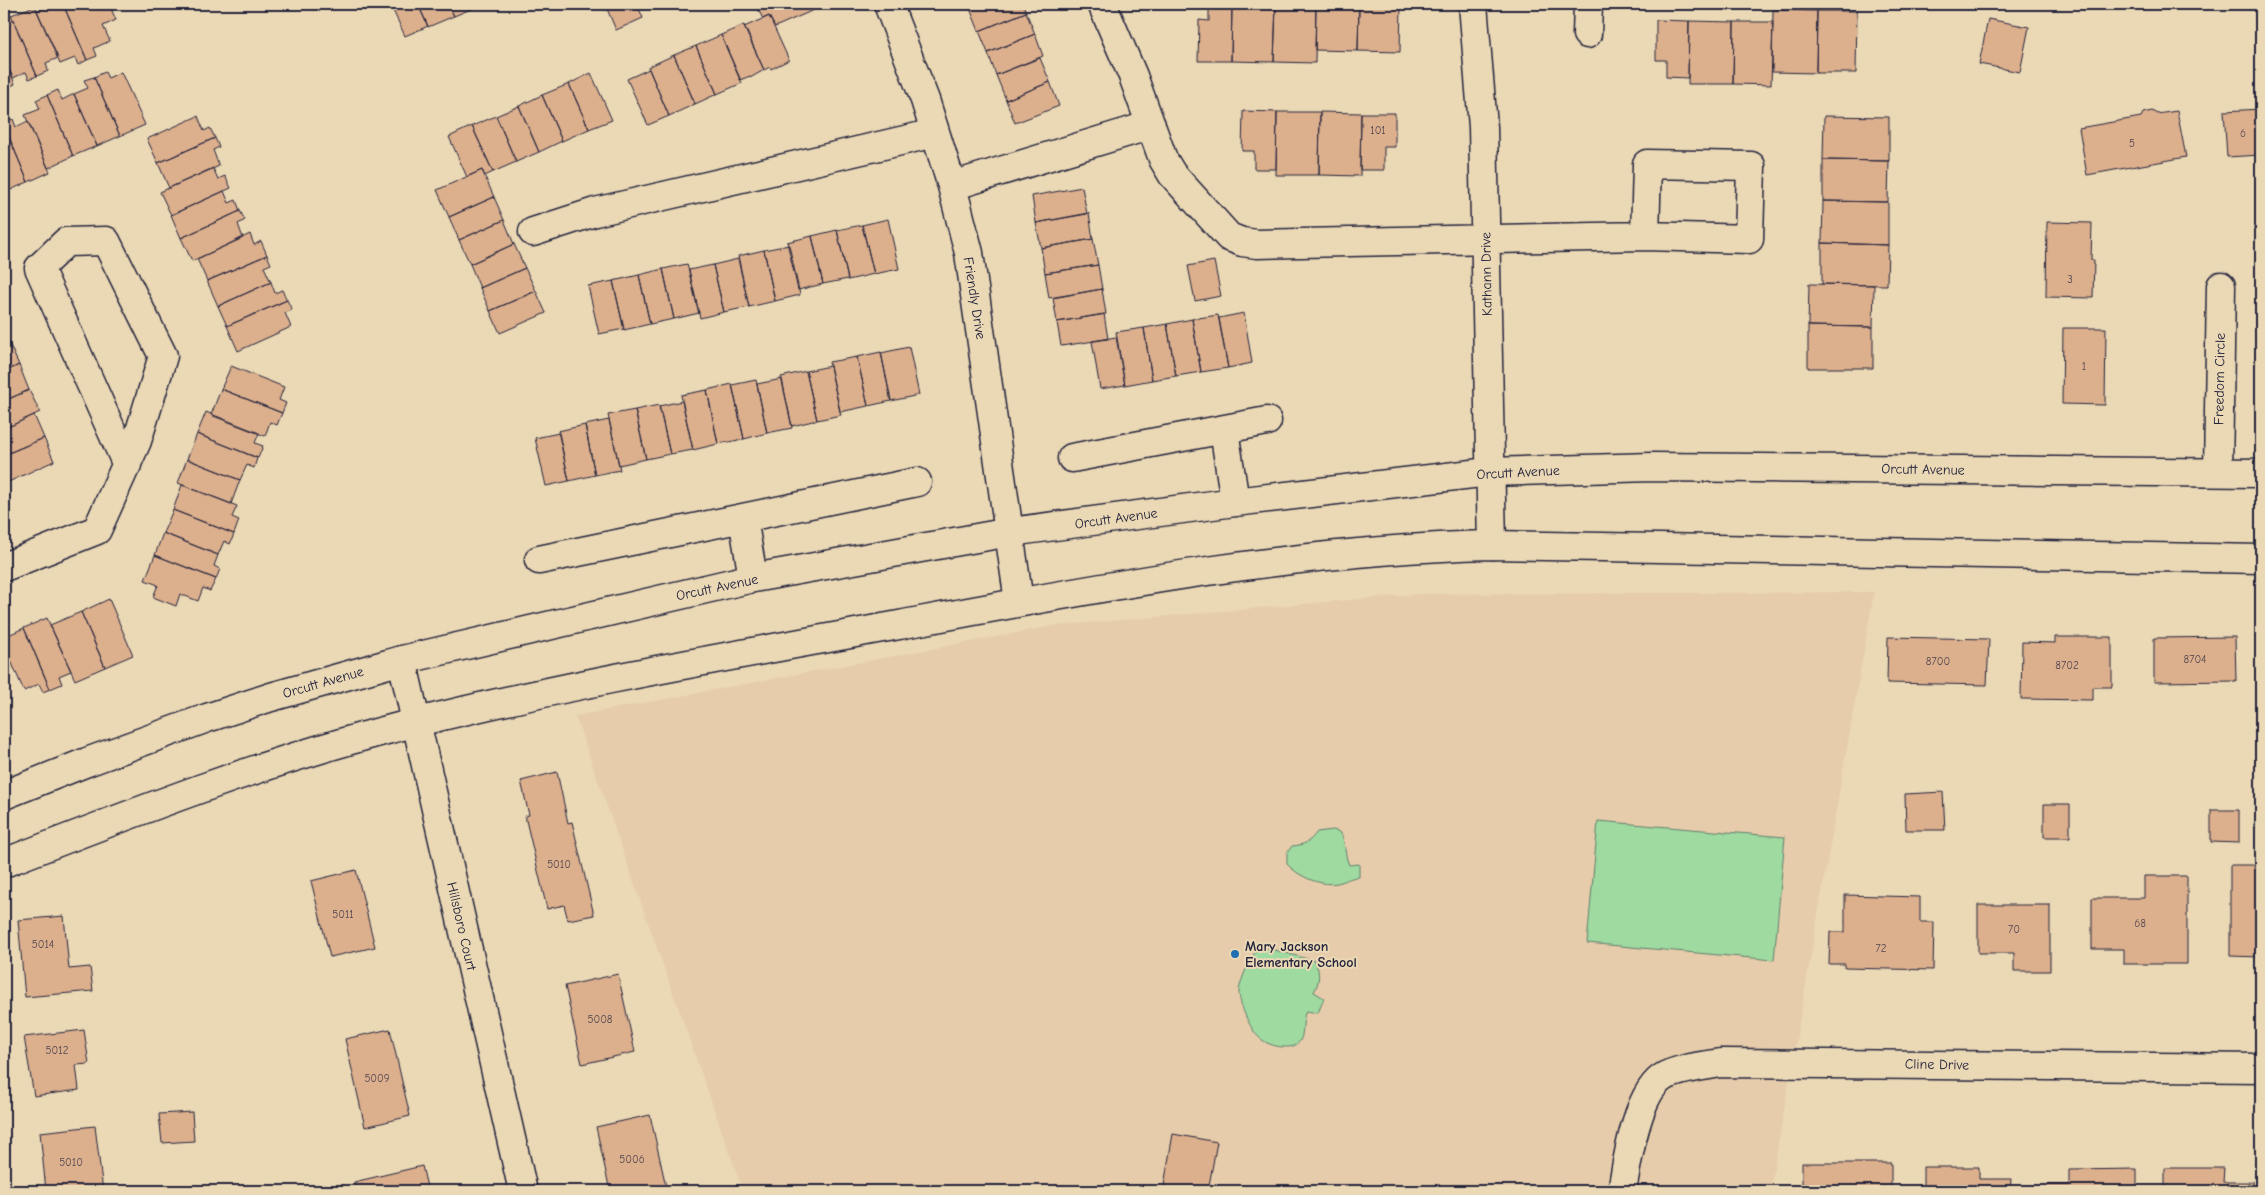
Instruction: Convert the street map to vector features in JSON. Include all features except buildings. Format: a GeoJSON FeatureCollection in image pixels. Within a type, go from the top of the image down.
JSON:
{"type":"FeatureCollection","features":[{"type":"Feature","properties":{"kind":"street","name":"Friendly Drive"},"geometry":{"type":"LineString","coordinates":[[888,4],[926,100],[952,186],[969,253],[1019,602]]}},
{"type":"Feature","properties":{"kind":"street"},"geometry":{"type":"LineString","coordinates":[[1102,4],[1163,159],[1172,174],[1229,237],[1242,242],[1257,244],[1645,236],[1749,238],[1751,166],[1647,164],[1645,236]]}},
{"type":"Feature","properties":{"kind":"street","name":"Kathann Drive"},"geometry":{"type":"LineString","coordinates":[[1473,4],[1483,127],[1492,544]]}},
{"type":"Feature","properties":{"kind":"street"},"geometry":{"type":"LineString","coordinates":[[1587,34],[1588,4]]}},
{"type":"Feature","properties":{"kind":"street"},"geometry":{"type":"LineString","coordinates":[[952,186],[1151,125]]}},
{"type":"Feature","properties":{"kind":"street"},"geometry":{"type":"LineString","coordinates":[[533,232],[595,212],[935,133]]}},
{"type":"Feature","properties":{"kind":"street"},"geometry":{"type":"LineString","coordinates":[[4,567],[97,530],[127,464],[137,441],[163,356],[106,241],[66,242],[39,268],[127,464]]}},
{"type":"Feature","properties":{"kind":"street","name":"Freedom Circle"},"geometry":{"type":"LineString","coordinates":[[2218,472],[2221,286]]}},
{"type":"Feature","properties":{"kind":"street"},"geometry":{"type":"LineString","coordinates":[[1072,458],[1266,421]]}},
{"type":"Feature","properties":{"kind":"street"},"geometry":{"type":"LineString","coordinates":[[1224,430],[1235,502]]}},
{"type":"Feature","properties":{"kind":"street","name":"Orcutt Avenue"},"geometry":{"type":"LineString","coordinates":[[4,795],[87,762],[252,703],[402,660],[753,578],[1010,532],[1235,502],[1489,472],[1671,467],[2261,473]]}},
{"type":"Feature","properties":{"kind":"street"},"geometry":{"type":"LineString","coordinates":[[539,560],[917,482]]}},
{"type":"Feature","properties":{"kind":"street"},"geometry":{"type":"LineString","coordinates":[[743,518],[753,578]]}},
{"type":"Feature","properties":{"kind":"street"},"geometry":{"type":"LineString","coordinates":[[4,863],[167,799],[282,760],[416,722],[588,683],[1094,588],[1213,570],[1413,547],[1492,544],[2261,559]]}},
{"type":"Feature","properties":{"kind":"street","name":"Hillsboro Court"},"geometry":{"type":"LineString","coordinates":[[402,660],[523,1191]]}},
{"type":"Feature","properties":{"kind":"street","name":"Cline Drive"},"geometry":{"type":"LineString","coordinates":[[1622,1191],[1638,1116],[1648,1094],[1663,1076],[1688,1068],[1721,1062],[2261,1068]]}},
{"type":"Feature","properties":{"kind":"shaded area","name":"Mary Jackson Elementary School"},"geometry":{"type":"Polygon","coordinates":[[[1874,592],[1770,1191],[743,1191],[575,716],[1053,626],[1418,594],[1874,592]]]}},
{"type":"Feature","properties":{"kind":"green space"},"geometry":{"type":"Polygon","coordinates":[[[1598,821],[1785,837],[1774,960],[1587,943],[1598,821]]]}},
{"type":"Feature","properties":{"kind":"green space"},"geometry":{"type":"Polygon","coordinates":[[[1333,830],[1340,832],[1342,835],[1349,865],[1359,864],[1359,877],[1327,884],[1305,877],[1287,864],[1287,853],[1292,846],[1306,842],[1317,832],[1333,830]]]}},
{"type":"Feature","properties":{"kind":"green space"},"geometry":{"type":"Polygon","coordinates":[[[1260,946],[1315,961],[1317,965],[1318,980],[1314,992],[1324,998],[1318,1013],[1306,1011],[1302,1037],[1293,1046],[1278,1046],[1262,1040],[1250,1025],[1243,1011],[1239,991],[1240,986],[1250,961],[1260,946]]]}},
{"type":"Feature","properties":{"kind":"place","name":"Mary Jackson Elementary School"},"geometry":{"type":"Point","coordinates":[1235,954]}}]}
